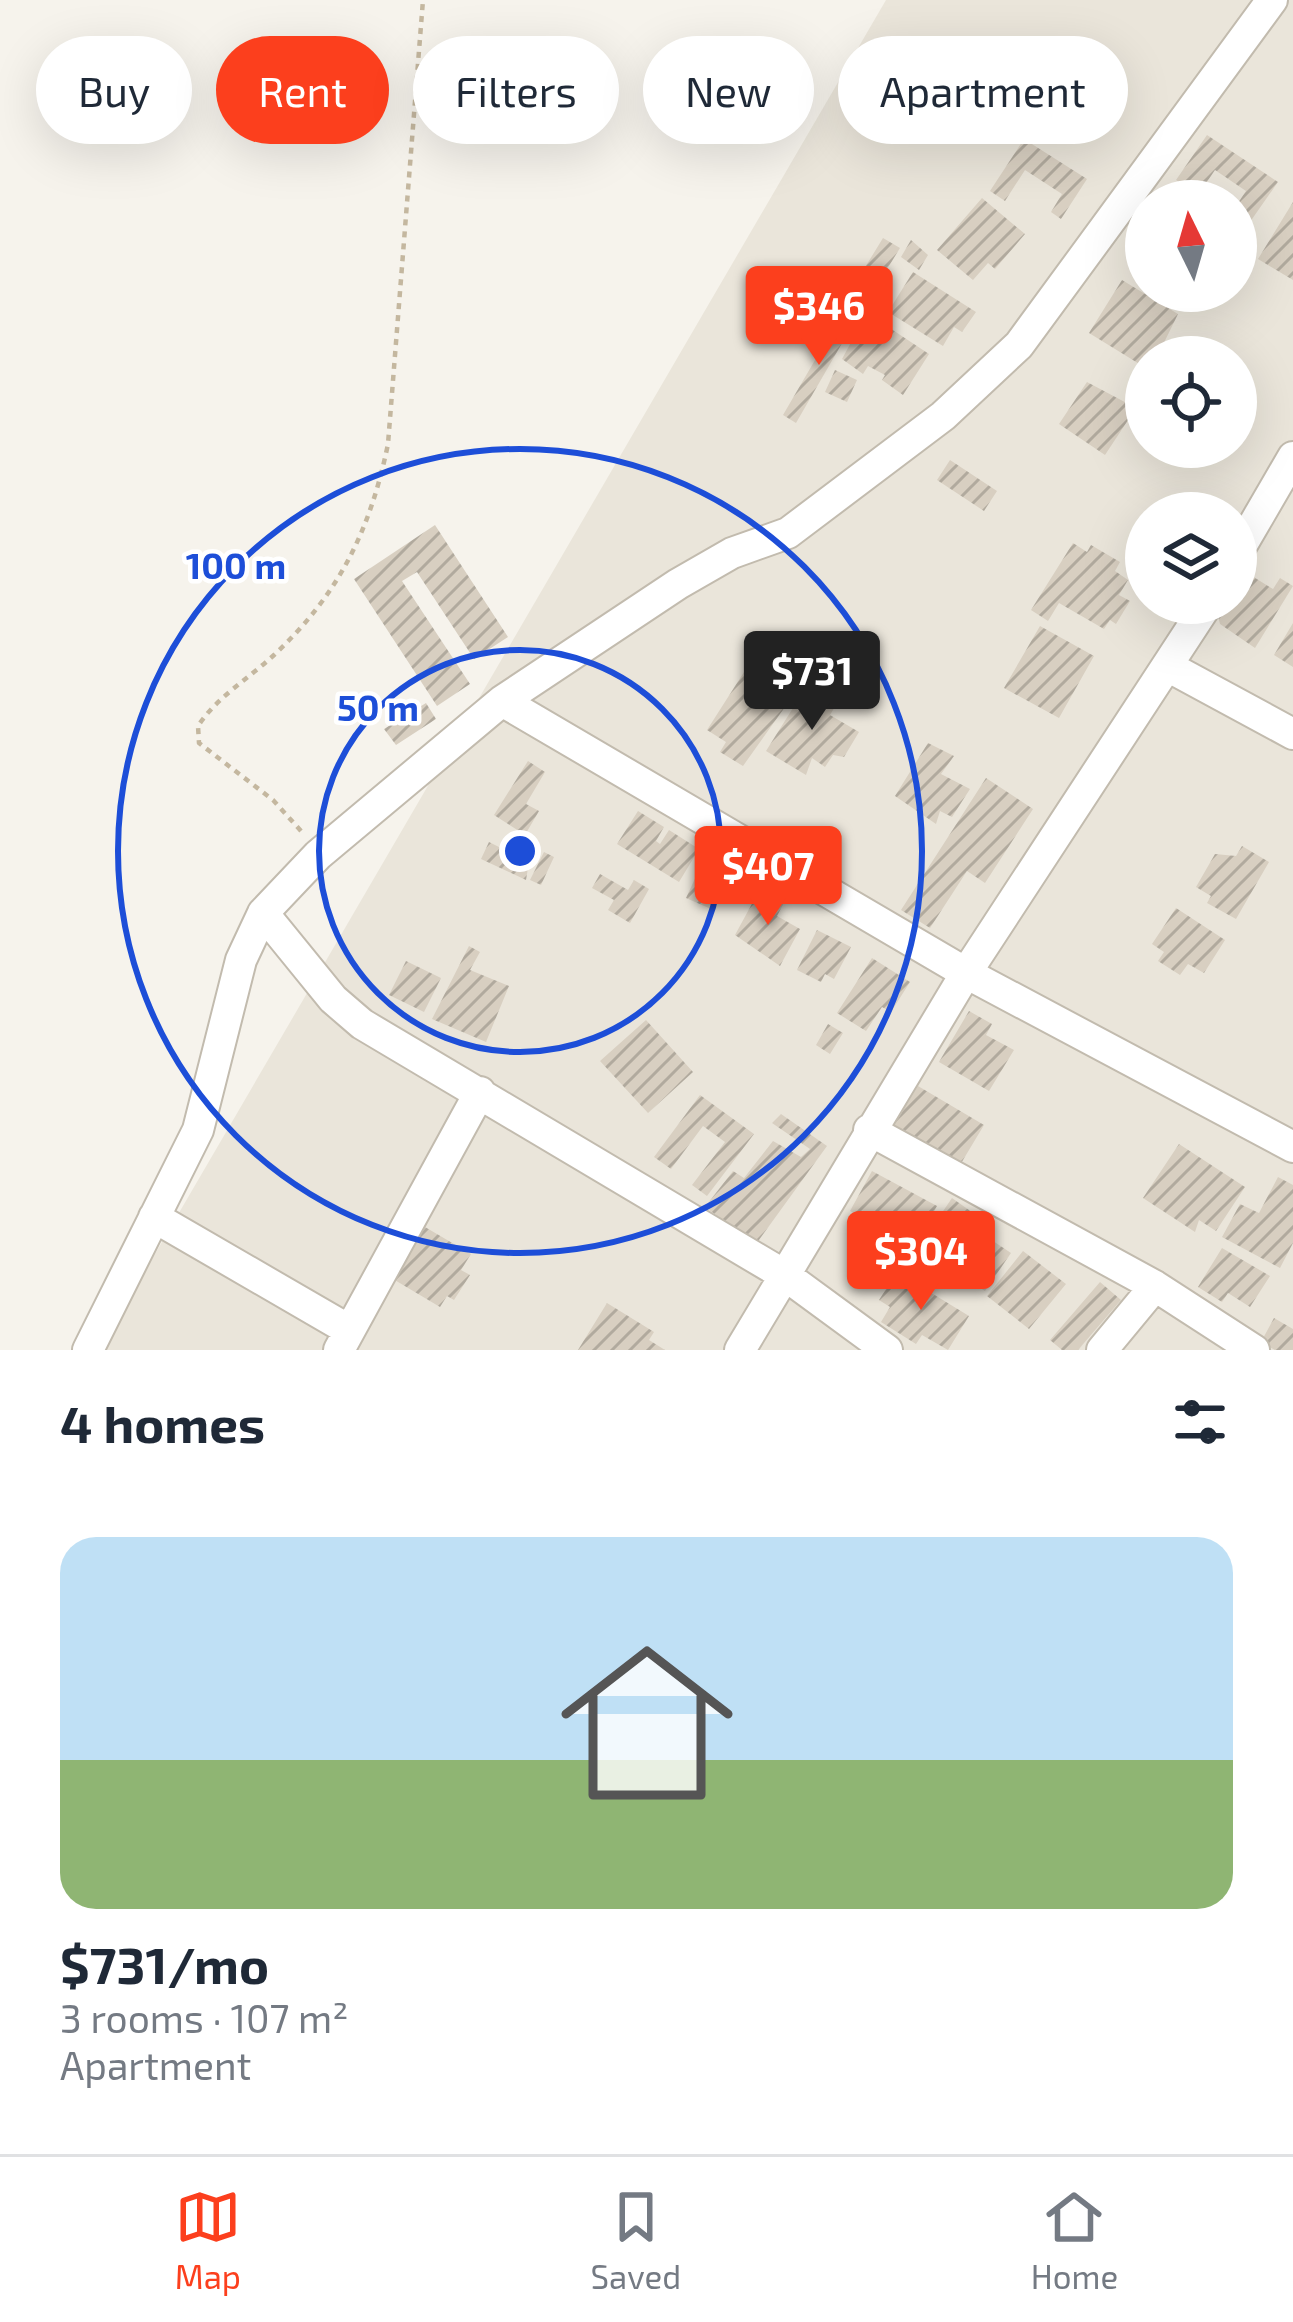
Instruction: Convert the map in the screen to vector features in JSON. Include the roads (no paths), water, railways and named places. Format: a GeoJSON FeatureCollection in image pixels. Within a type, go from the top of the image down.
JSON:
{"type":"FeatureCollection","features":[{"type":"Feature","properties":{"kind":"street"},"geometry":{"type":"LineString","coordinates":[[88,1350],[197,1130],[241,959],[263,914],[318,855],[502,701],[678,584],[732,553],[788,533],[944,416],[1019,345],[1272,0]]}},
{"type":"Feature","properties":{"kind":"street"},"geometry":{"type":"LineString","coordinates":[[1257,519],[1293,457]]}},
{"type":"Feature","properties":{"kind":"street"},"geometry":{"type":"LineString","coordinates":[[740,1350],[966,973],[1196,624]]}},
{"type":"Feature","properties":{"kind":"street"},"geometry":{"type":"LineString","coordinates":[[1171,668],[1293,734]]}},
{"type":"Feature","properties":{"kind":"street"},"geometry":{"type":"LineString","coordinates":[[502,701],[966,973],[1293,1147]]}},
{"type":"Feature","properties":{"kind":"street"},"geometry":{"type":"LineString","coordinates":[[263,914],[333,999],[362,1024],[786,1276],[887,1350]]}},
{"type":"Feature","properties":{"kind":"street"},"geometry":{"type":"LineString","coordinates":[[154,1217],[344,1340],[480,1092]]}},
{"type":"Feature","properties":{"kind":"street"},"geometry":{"type":"LineString","coordinates":[[869,1130],[1155,1286],[1254,1350]]}},
{"type":"Feature","properties":{"kind":"street"},"geometry":{"type":"LineString","coordinates":[[1102,1350],[1155,1286]]}}]}
